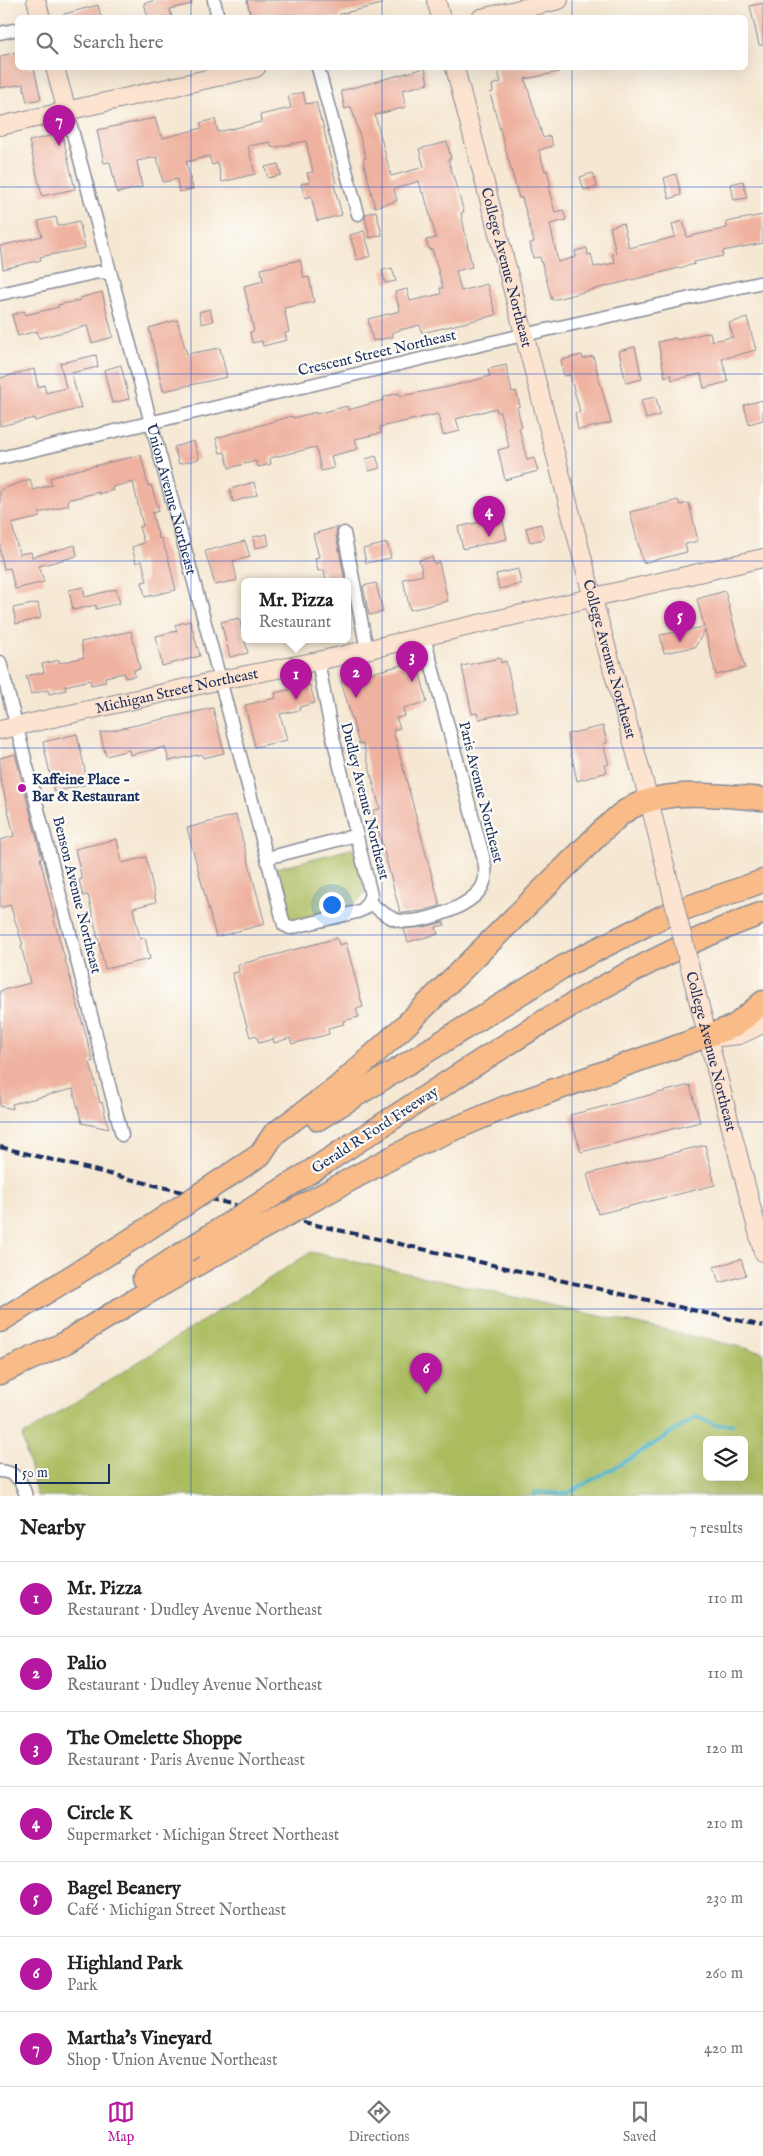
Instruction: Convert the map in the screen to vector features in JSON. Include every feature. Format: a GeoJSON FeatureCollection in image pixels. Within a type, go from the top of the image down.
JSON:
{"type":"FeatureCollection","features":[{"type":"Feature","properties":{"kind":"highway"},"geometry":{"type":"LineString","coordinates":[[260,1155],[274,1134],[338,1087],[405,1026],[603,830],[626,810],[648,800],[672,795],[763,799]]}},
{"type":"Feature","properties":{"kind":"highway"},"geometry":{"type":"LineString","coordinates":[[0,1321],[260,1155],[566,965],[666,915],[763,881]]}},
{"type":"Feature","properties":{"kind":"highway","name":"Gerald R Ford Freeway"},"geometry":{"type":"LineString","coordinates":[[0,1372],[560,1011],[644,966],[732,924],[763,913]]}},
{"type":"Feature","properties":{"kind":"highway"},"geometry":{"type":"LineString","coordinates":[[0,1372],[63,1344],[210,1257],[416,1145],[490,1113],[735,1026],[763,1002]]}},
{"type":"Feature","properties":{"kind":"main road"},"geometry":{"type":"LineString","coordinates":[[36,0],[40,15]]}},
{"type":"Feature","properties":{"kind":"main road"},"geometry":{"type":"LineString","coordinates":[[436,0],[440,15]]}},
{"type":"Feature","properties":{"kind":"main road"},"geometry":{"type":"LineString","coordinates":[[494,15],[559,0]]}},
{"type":"Feature","properties":{"kind":"main road","name":"Union Avenue Northeast"},"geometry":{"type":"LineString","coordinates":[[56,70],[67,110]]}},
{"type":"Feature","properties":{"kind":"main road"},"geometry":{"type":"LineString","coordinates":[[0,126],[231,70]]}},
{"type":"Feature","properties":{"kind":"main road","name":"College Avenue Northeast"},"geometry":{"type":"LineString","coordinates":[[456,70],[593,599],[648,800],[690,968],[759,1218],[763,1252]]}},
{"type":"Feature","properties":{"kind":"main road","name":"Michigan Street Northeast"},"geometry":{"type":"LineString","coordinates":[[8,728],[221,680],[318,662],[763,558]]}},
{"type":"Feature","properties":{"kind":"main road"},"geometry":{"type":"LineString","coordinates":[[708,1036],[726,1038],[739,1035],[763,1024]]}},
{"type":"Feature","properties":{"kind":"street"},"geometry":{"type":"LineString","coordinates":[[214,0],[217,15]]}},
{"type":"Feature","properties":{"kind":"street"},"geometry":{"type":"LineString","coordinates":[[0,34],[15,31]]}},
{"type":"Feature","properties":{"kind":"street"},"geometry":{"type":"LineString","coordinates":[[319,70],[358,214]]}},
{"type":"Feature","properties":{"kind":"street","name":"Union Avenue Northeast"},"geometry":{"type":"LineString","coordinates":[[67,110],[109,273],[221,680],[284,925],[290,928],[357,912]]}},
{"type":"Feature","properties":{"kind":"street"},"geometry":{"type":"LineString","coordinates":[[0,294],[98,272],[109,273]]}},
{"type":"Feature","properties":{"kind":"street","name":"Crescent Street Northeast"},"geometry":{"type":"LineString","coordinates":[[0,458],[525,334],[763,282]]}},
{"type":"Feature","properties":{"kind":"street"},"geometry":{"type":"LineString","coordinates":[[344,533],[367,650]]}},
{"type":"Feature","properties":{"kind":"street","name":"Paris Avenue Northeast"},"geometry":{"type":"LineString","coordinates":[[369,902],[395,919],[410,922],[451,911],[478,894],[484,883],[486,871],[483,856],[424,637]]}},
{"type":"Feature","properties":{"kind":"street","name":"Benson Avenue Northeast"},"geometry":{"type":"LineString","coordinates":[[0,662],[8,728],[122,1136]]}},
{"type":"Feature","properties":{"kind":"street","name":"Dudley Avenue Northeast"},"geometry":{"type":"LineString","coordinates":[[318,662],[331,729],[371,896],[364,909],[357,912]]}},
{"type":"Feature","properties":{"kind":"street"},"geometry":{"type":"LineString","coordinates":[[267,858],[357,835]]}},
{"type":"Feature","properties":{"kind":"street"},"geometry":{"type":"LineString","coordinates":[[0,1471],[15,1475],[20,1480],[26,1496]]}},
{"type":"Feature","properties":{"kind":"green space"},"geometry":{"type":"Polygon","coordinates":[[[354,848],[365,893],[354,905],[289,922],[276,868],[354,848]]]}},
{"type":"Feature","properties":{"kind":"green space"},"geometry":{"type":"Polygon","coordinates":[[[311,1252],[763,1352],[763,1496],[37,1496],[22,1436],[311,1252]]]}},
{"type":"Feature","properties":{"kind":"building"},"geometry":{"type":"Polygon","coordinates":[[[156,0],[191,0],[192,4],[170,9],[171,15],[147,15],[144,3],[156,0]]]}},
{"type":"Feature","properties":{"kind":"building"},"geometry":{"type":"Polygon","coordinates":[[[247,0],[382,0],[382,4],[340,15],[250,15],[247,0]]]}},
{"type":"Feature","properties":{"kind":"building"},"geometry":{"type":"Polygon","coordinates":[[[763,3],[763,45],[759,45],[750,6],[763,3]]]}},
{"type":"Feature","properties":{"kind":"building"},"geometry":{"type":"Polygon","coordinates":[[[98,5],[100,15],[64,15],[98,5]]]}},
{"type":"Feature","properties":{"kind":"building"},"geometry":{"type":"Polygon","coordinates":[[[15,53],[15,70],[34,70],[41,99],[27,102],[23,84],[0,88],[0,56],[15,53]]]}},
{"type":"Feature","properties":{"kind":"building"},"geometry":{"type":"Polygon","coordinates":[[[418,70],[425,70],[428,84],[402,90],[406,107],[375,115],[391,176],[424,167],[419,149],[447,142],[451,159],[448,159],[464,212],[461,213],[472,267],[456,271],[461,291],[487,284],[496,315],[422,333],[420,325],[392,332],[393,337],[373,341],[368,319],[400,311],[395,292],[407,289],[410,301],[441,294],[440,288],[443,288],[432,249],[429,250],[426,240],[436,238],[419,181],[394,189],[397,201],[375,207],[363,159],[366,158],[355,119],[351,107],[345,109],[341,91],[418,70]]]}},
{"type":"Feature","properties":{"kind":"building"},"geometry":{"type":"Polygon","coordinates":[[[498,70],[559,70],[559,72],[525,79],[543,138],[550,136],[553,146],[539,150],[545,171],[547,170],[551,187],[548,187],[555,212],[563,210],[566,220],[550,224],[558,262],[576,257],[575,251],[587,248],[588,255],[591,254],[594,267],[615,263],[612,254],[616,253],[610,227],[623,223],[629,248],[675,237],[672,224],[683,221],[687,237],[727,228],[726,222],[763,215],[763,243],[723,251],[723,256],[552,300],[540,257],[533,258],[530,243],[534,242],[522,198],[519,198],[490,93],[493,92],[492,85],[501,82],[498,70]]]}},
{"type":"Feature","properties":{"kind":"building"},"geometry":{"type":"Polygon","coordinates":[[[303,92],[306,104],[316,102],[322,121],[336,184],[334,185],[342,215],[317,221],[311,196],[305,198],[301,184],[310,182],[307,173],[313,172],[306,141],[272,148],[270,142],[248,146],[255,174],[222,182],[218,163],[212,165],[209,156],[186,162],[193,189],[179,192],[177,179],[163,182],[157,157],[137,161],[142,187],[117,193],[110,162],[104,163],[97,130],[155,118],[160,135],[162,134],[163,138],[202,128],[200,123],[215,119],[218,132],[261,122],[260,115],[291,108],[288,96],[303,92]]]}},
{"type":"Feature","properties":{"kind":"building"},"geometry":{"type":"Polygon","coordinates":[[[62,133],[75,189],[42,196],[29,141],[62,133]]]}},
{"type":"Feature","properties":{"kind":"building"},"geometry":{"type":"Polygon","coordinates":[[[278,164],[281,175],[268,178],[265,167],[278,164]]]}},
{"type":"Feature","properties":{"kind":"building"},"geometry":{"type":"Polygon","coordinates":[[[593,173],[597,187],[584,190],[580,177],[593,173]]]}},
{"type":"Feature","properties":{"kind":"building"},"geometry":{"type":"Polygon","coordinates":[[[676,174],[681,195],[669,199],[664,178],[676,174]]]}},
{"type":"Feature","properties":{"kind":"building"},"geometry":{"type":"Polygon","coordinates":[[[743,181],[747,198],[734,200],[731,184],[743,181]]]}},
{"type":"Feature","properties":{"kind":"building"},"geometry":{"type":"Polygon","coordinates":[[[376,211],[382,235],[370,238],[365,218],[366,214],[376,211]]]}},
{"type":"Feature","properties":{"kind":"building"},"geometry":{"type":"Polygon","coordinates":[[[56,217],[58,226],[79,221],[85,248],[40,257],[41,260],[3,269],[0,246],[42,236],[38,221],[56,217]]]}},
{"type":"Feature","properties":{"kind":"building"},"geometry":{"type":"Polygon","coordinates":[[[364,231],[371,256],[357,260],[350,235],[364,231]]]}},
{"type":"Feature","properties":{"kind":"building"},"geometry":{"type":"Polygon","coordinates":[[[300,260],[304,278],[309,277],[314,302],[284,308],[289,332],[285,333],[287,340],[263,346],[262,341],[252,343],[250,332],[254,331],[244,286],[263,281],[261,269],[300,260]]]}},
{"type":"Feature","properties":{"kind":"building"},"geometry":{"type":"Polygon","coordinates":[[[392,268],[396,281],[385,283],[382,270],[392,268]]]}},
{"type":"Feature","properties":{"kind":"building"},"geometry":{"type":"Polygon","coordinates":[[[102,292],[113,337],[92,343],[87,326],[39,338],[37,331],[18,336],[12,315],[25,311],[25,315],[59,307],[58,305],[81,300],[80,298],[102,292]]]}},
{"type":"Feature","properties":{"kind":"building"},"geometry":{"type":"Polygon","coordinates":[[[210,309],[213,321],[202,324],[199,312],[210,309]]]}},
{"type":"Feature","properties":{"kind":"building"},"geometry":{"type":"Polygon","coordinates":[[[747,318],[756,350],[722,359],[728,382],[704,388],[701,374],[672,380],[671,375],[665,377],[658,342],[676,338],[677,340],[710,332],[712,341],[733,337],[729,323],[747,318]]]}},
{"type":"Feature","properties":{"kind":"building"},"geometry":{"type":"Polygon","coordinates":[[[177,320],[187,354],[220,348],[227,377],[163,391],[149,328],[177,320]]]}},
{"type":"Feature","properties":{"kind":"building"},"geometry":{"type":"Polygon","coordinates":[[[635,347],[642,379],[626,383],[619,351],[635,347]]]}},
{"type":"Feature","properties":{"kind":"building"},"geometry":{"type":"Polygon","coordinates":[[[96,355],[98,367],[71,373],[81,408],[35,421],[34,418],[0,426],[0,378],[34,369],[38,387],[44,385],[46,393],[66,388],[60,363],[96,355]]]}},
{"type":"Feature","properties":{"kind":"building"},"geometry":{"type":"Polygon","coordinates":[[[582,355],[583,359],[593,356],[611,423],[578,430],[575,413],[580,412],[570,375],[564,376],[561,360],[582,355]]]}},
{"type":"Feature","properties":{"kind":"building"},"geometry":{"type":"Polygon","coordinates":[[[121,365],[129,399],[112,403],[104,370],[121,365]]]}},
{"type":"Feature","properties":{"kind":"building"},"geometry":{"type":"Polygon","coordinates":[[[506,365],[512,392],[516,391],[520,406],[517,407],[522,427],[519,428],[527,460],[534,458],[538,471],[505,480],[498,450],[509,447],[500,412],[497,412],[496,408],[456,419],[460,431],[443,435],[438,414],[380,427],[381,433],[355,439],[358,449],[331,456],[334,468],[321,471],[316,447],[270,458],[271,464],[258,467],[256,461],[229,468],[225,452],[220,453],[216,438],[292,416],[293,418],[316,412],[316,414],[347,406],[348,410],[384,400],[384,397],[399,393],[400,396],[448,387],[490,376],[488,369],[506,365]]]}},
{"type":"Feature","properties":{"kind":"building"},"geometry":{"type":"Polygon","coordinates":[[[656,397],[660,415],[646,419],[641,400],[656,397]]]}},
{"type":"Feature","properties":{"kind":"building"},"geometry":{"type":"Polygon","coordinates":[[[763,400],[763,420],[749,424],[744,405],[763,400]]]}},
{"type":"Feature","properties":{"kind":"building"},"geometry":{"type":"Polygon","coordinates":[[[194,441],[199,459],[179,464],[174,447],[194,441]]]}},
{"type":"Feature","properties":{"kind":"building"},"geometry":{"type":"Polygon","coordinates":[[[141,455],[148,486],[151,485],[159,511],[152,513],[159,539],[161,538],[168,557],[176,590],[145,597],[142,582],[147,581],[142,561],[136,563],[132,547],[144,543],[139,527],[143,526],[133,482],[112,487],[113,490],[99,494],[99,492],[67,500],[69,505],[39,513],[40,517],[12,524],[19,554],[31,552],[32,557],[75,545],[77,556],[39,566],[44,582],[15,589],[10,568],[4,569],[0,551],[0,490],[30,479],[33,490],[52,485],[50,478],[141,455]]]}},
{"type":"Feature","properties":{"kind":"building"},"geometry":{"type":"Polygon","coordinates":[[[376,456],[380,468],[369,471],[366,459],[376,456]]]}},
{"type":"Feature","properties":{"kind":"building"},"geometry":{"type":"Polygon","coordinates":[[[254,482],[257,495],[233,502],[230,489],[254,482]]]}},
{"type":"Feature","properties":{"kind":"building"},"geometry":{"type":"Polygon","coordinates":[[[678,500],[680,505],[689,503],[698,541],[685,544],[687,552],[643,563],[630,512],[678,500]]]}},
{"type":"Feature","properties":{"kind":"building"},"geometry":{"type":"Polygon","coordinates":[[[502,517],[507,539],[463,549],[458,527],[502,517]]]}},
{"type":"Feature","properties":{"kind":"building"},"geometry":{"type":"Polygon","coordinates":[[[541,524],[544,539],[530,542],[526,528],[541,524]]]}},
{"type":"Feature","properties":{"kind":"building"},"geometry":{"type":"Polygon","coordinates":[[[337,527],[336,535],[344,578],[325,578],[324,570],[318,571],[315,558],[319,557],[313,534],[337,527]]]}},
{"type":"Feature","properties":{"kind":"building"},"geometry":{"type":"Polygon","coordinates":[[[267,534],[269,545],[255,548],[253,537],[267,534]]]}},
{"type":"Feature","properties":{"kind":"building"},"geometry":{"type":"Polygon","coordinates":[[[245,541],[250,557],[233,561],[237,580],[215,585],[205,551],[245,541]]]}},
{"type":"Feature","properties":{"kind":"building"},"geometry":{"type":"Polygon","coordinates":[[[387,543],[391,558],[366,563],[363,549],[387,543]]]}},
{"type":"Feature","properties":{"kind":"building"},"geometry":{"type":"Polygon","coordinates":[[[432,557],[434,564],[439,562],[448,601],[410,610],[403,579],[423,575],[419,560],[432,557]]]}},
{"type":"Feature","properties":{"kind":"building"},"geometry":{"type":"Polygon","coordinates":[[[518,569],[521,584],[499,589],[496,574],[518,569]]]}},
{"type":"Feature","properties":{"kind":"building"},"geometry":{"type":"Polygon","coordinates":[[[376,583],[383,612],[369,615],[363,586],[376,583]]]}},
{"type":"Feature","properties":{"kind":"building"},"geometry":{"type":"Polygon","coordinates":[[[83,587],[85,597],[116,589],[120,603],[96,609],[96,605],[73,610],[69,590],[83,587]]]}},
{"type":"Feature","properties":{"kind":"building"},"geometry":{"type":"Polygon","coordinates":[[[725,591],[745,668],[716,675],[705,630],[695,647],[664,653],[660,635],[704,627],[697,599],[725,591]]]}},
{"type":"Feature","properties":{"kind":"building"},"geometry":{"type":"Polygon","coordinates":[[[38,603],[41,618],[16,624],[13,608],[38,603]]]}},
{"type":"Feature","properties":{"kind":"building"},"geometry":{"type":"Polygon","coordinates":[[[239,618],[241,643],[245,643],[248,653],[230,657],[221,622],[239,618]]]}},
{"type":"Feature","properties":{"kind":"building"},"geometry":{"type":"Polygon","coordinates":[[[190,621],[200,656],[162,666],[156,636],[177,631],[175,625],[190,621]]]}},
{"type":"Feature","properties":{"kind":"building"},"geometry":{"type":"Polygon","coordinates":[[[131,631],[140,669],[134,670],[135,676],[125,678],[124,673],[105,677],[106,682],[91,685],[90,680],[65,686],[66,690],[49,694],[48,690],[31,694],[26,676],[44,672],[42,664],[59,660],[60,663],[84,657],[81,642],[131,631]]]}},
{"type":"Feature","properties":{"kind":"building"},"geometry":{"type":"Polygon","coordinates":[[[500,658],[501,663],[506,661],[517,711],[479,719],[477,713],[472,714],[462,666],[500,658]]]}},
{"type":"Feature","properties":{"kind":"building"},"geometry":{"type":"Polygon","coordinates":[[[417,661],[427,702],[403,708],[405,716],[396,718],[400,728],[393,730],[440,906],[403,913],[400,912],[373,810],[380,809],[363,743],[359,744],[341,681],[417,661]]]}},
{"type":"Feature","properties":{"kind":"building"},"geometry":{"type":"Polygon","coordinates":[[[310,685],[315,703],[299,707],[300,710],[280,714],[287,740],[255,747],[245,705],[276,698],[275,693],[310,685]]]}},
{"type":"Feature","properties":{"kind":"building"},"geometry":{"type":"Polygon","coordinates":[[[213,708],[224,753],[203,758],[202,754],[169,761],[165,747],[130,755],[129,750],[106,756],[100,733],[213,708]]]}},
{"type":"Feature","properties":{"kind":"building"},"geometry":{"type":"Polygon","coordinates":[[[603,726],[607,743],[603,744],[609,764],[605,765],[607,772],[577,781],[567,734],[603,726]]]}},
{"type":"Feature","properties":{"kind":"building"},"geometry":{"type":"Polygon","coordinates":[[[77,734],[88,784],[54,792],[43,742],[77,734]]]}},
{"type":"Feature","properties":{"kind":"building"},"geometry":{"type":"Polygon","coordinates":[[[15,754],[42,858],[40,858],[53,916],[93,1061],[90,1062],[100,1103],[102,1102],[109,1129],[82,1123],[73,1089],[12,1104],[13,1109],[0,1106],[0,991],[30,983],[21,945],[23,945],[10,905],[0,908],[0,840],[14,836],[0,776],[0,758],[15,754]]]}},
{"type":"Feature","properties":{"kind":"building"},"geometry":{"type":"Polygon","coordinates":[[[236,815],[265,924],[216,937],[187,828],[236,815]]]}},
{"type":"Feature","properties":{"kind":"building"},"geometry":{"type":"Polygon","coordinates":[[[117,839],[122,863],[146,857],[156,902],[133,908],[140,939],[145,938],[150,959],[105,969],[88,895],[83,896],[79,880],[82,879],[75,849],[117,839]]]}},
{"type":"Feature","properties":{"kind":"building"},"geometry":{"type":"Polygon","coordinates":[[[444,922],[445,925],[436,927],[438,934],[408,942],[404,929],[444,922]]]}},
{"type":"Feature","properties":{"kind":"building"},"geometry":{"type":"Polygon","coordinates":[[[337,938],[339,945],[346,943],[363,1007],[356,1009],[359,1017],[343,1021],[344,1024],[328,1028],[329,1034],[292,1044],[290,1038],[274,1043],[273,1039],[259,1043],[256,1035],[250,1037],[232,973],[239,972],[238,965],[337,938]]]}},
{"type":"Feature","properties":{"kind":"building"},"geometry":{"type":"Polygon","coordinates":[[[690,1085],[700,1122],[581,1152],[570,1115],[690,1085]]]}},
{"type":"Feature","properties":{"kind":"building"},"geometry":{"type":"Polygon","coordinates":[[[705,1145],[715,1185],[598,1214],[587,1174],[705,1145]]]}},
{"type":"Feature","properties":{"kind":"building"},"geometry":{"type":"Polygon","coordinates":[[[741,1259],[746,1275],[719,1283],[714,1267],[741,1259]]]}},
{"type":"Feature","properties":{"kind":"waterway"},"geometry":{"type":"LineString","coordinates":[[534,1496],[536,1492],[566,1494],[623,1463],[697,1417],[716,1425],[733,1424]]}},
{"type":"Feature","properties":{"kind":"railway"},"geometry":{"type":"LineString","coordinates":[[0,1147],[316,1225],[763,1326]]}},
{"type":"Feature","properties":{"kind":"place","name":"Martha's Vineyard"},"geometry":{"type":"Point","coordinates":[59,146]}},
{"type":"Feature","properties":{"kind":"place","name":"Circle K"},"geometry":{"type":"Point","coordinates":[489,537]}},
{"type":"Feature","properties":{"kind":"place","name":"Bagel Beanery"},"geometry":{"type":"Point","coordinates":[680,642]}},
{"type":"Feature","properties":{"kind":"place","name":"The Omelette Shoppe"},"geometry":{"type":"Point","coordinates":[412,682]}},
{"type":"Feature","properties":{"kind":"place","name":"Palio"},"geometry":{"type":"Point","coordinates":[356,698]}},
{"type":"Feature","properties":{"kind":"place","name":"Mr. Pizza"},"geometry":{"type":"Point","coordinates":[296,700]}},
{"type":"Feature","properties":{"kind":"place","name":"Kaffeine Place - Bar & Restaurant"},"geometry":{"type":"Point","coordinates":[22,788]}},
{"type":"Feature","properties":{"kind":"place","name":"Highland Park"},"geometry":{"type":"Point","coordinates":[426,1394]}}]}
